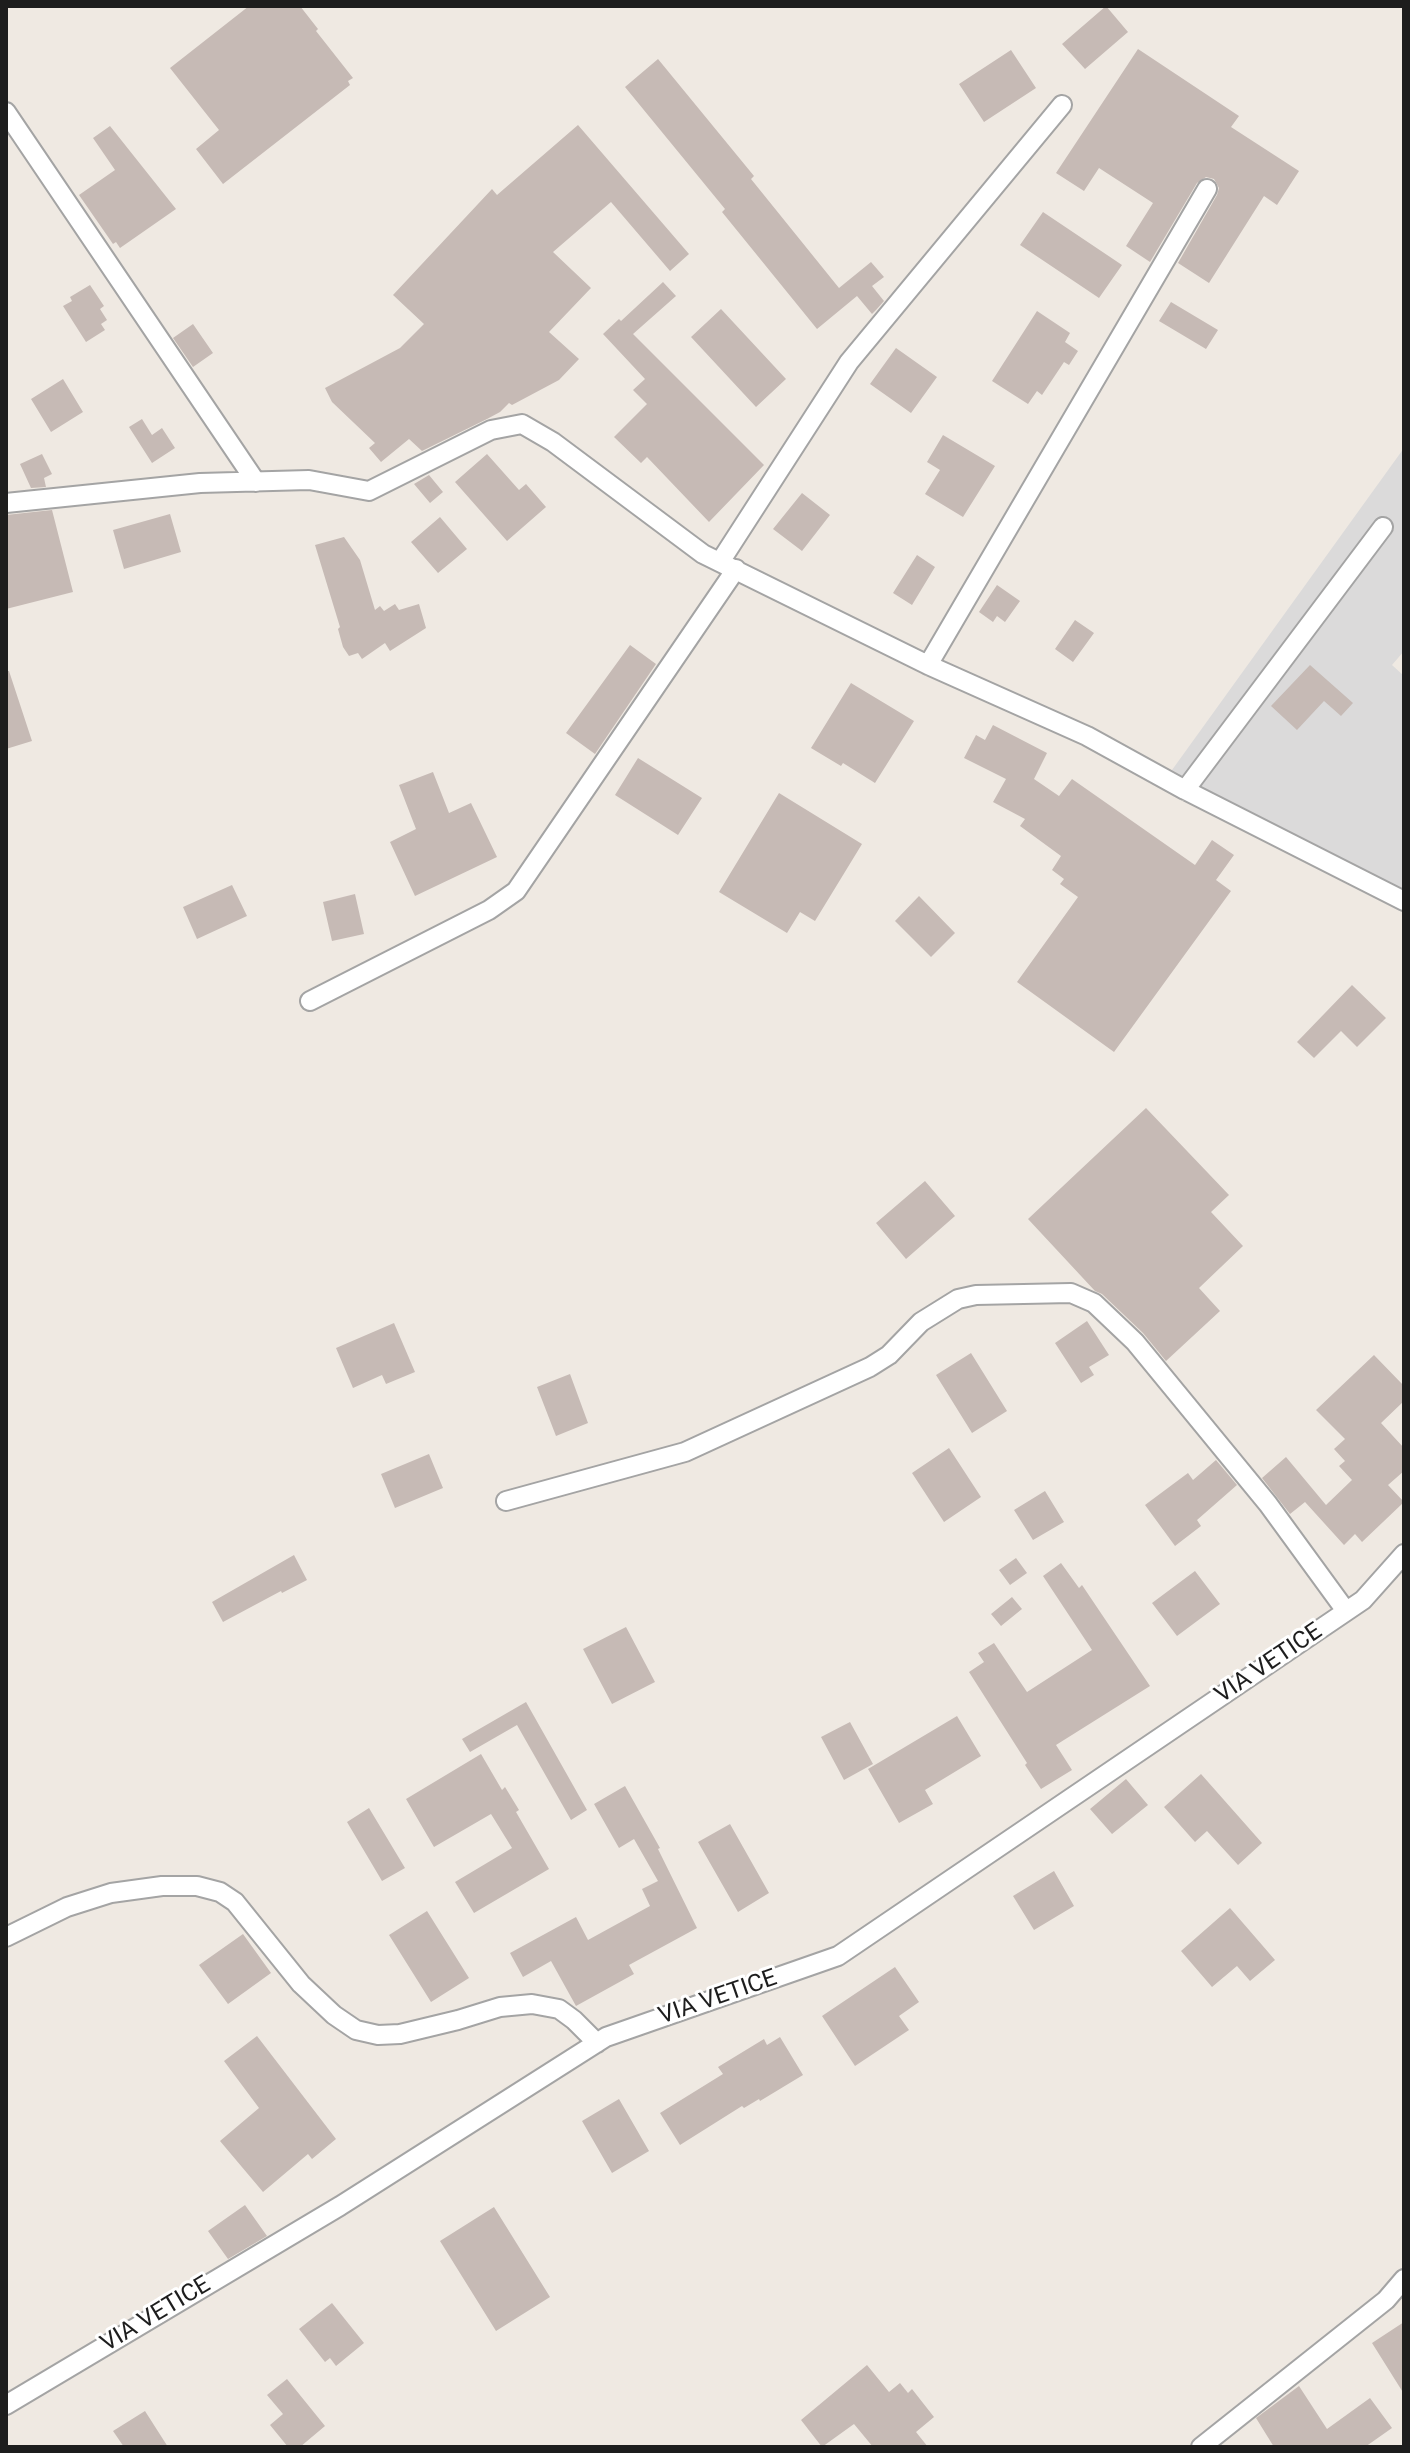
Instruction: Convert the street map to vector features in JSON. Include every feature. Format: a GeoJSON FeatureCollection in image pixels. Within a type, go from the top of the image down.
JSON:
{"type":"FeatureCollection","features":[{"type":"Feature","properties":{"kind":"street"},"geometry":{"type":"LineString","coordinates":[[310,1001],[489,910],[516,891],[728,565],[849,362],[1062,105]]}},
{"type":"Feature","properties":{"kind":"street"},"geometry":{"type":"LineString","coordinates":[[6,112],[256,482]]}},
{"type":"Feature","properties":{"kind":"street"},"geometry":{"type":"LineString","coordinates":[[928,665],[1207,189]]}},
{"type":"Feature","properties":{"kind":"street"},"geometry":{"type":"LineString","coordinates":[[6,503],[200,483],[309,480],[369,491],[491,430],[522,424],[553,442],[703,554],[928,665],[1087,736],[1185,790],[1404,901]]}},
{"type":"Feature","properties":{"kind":"street"},"geometry":{"type":"LineString","coordinates":[[1185,790],[1383,527]]}},
{"type":"Feature","properties":{"kind":"street"},"geometry":{"type":"LineString","coordinates":[[506,1501],[685,1452],[870,1367],[889,1355],[921,1322],[958,1299],[976,1295],[1071,1293],[1094,1303],[1135,1342],[1268,1504],[1346,1611]]}},
{"type":"Feature","properties":{"kind":"street","name":"VIA VETICE"},"geometry":{"type":"LineString","coordinates":[[6,2405],[340,2206],[606,2037],[838,1956],[1363,1600],[1404,1554]]}},
{"type":"Feature","properties":{"kind":"street"},"geometry":{"type":"LineString","coordinates":[[6,1937],[67,1907],[111,1893],[162,1886],[197,1886],[220,1892],[235,1902],[301,1984],[334,2015],[356,2030],[378,2035],[400,2034],[500,2007],[532,2004],[559,2009],[597,2043]]}},
{"type":"Feature","properties":{"kind":"street"},"geometry":{"type":"LineString","coordinates":[[1201,2447],[1386,2300],[1404,2279]]}},
{"type":"Feature","properties":{"kind":"shaded area"},"geometry":{"type":"Polygon","coordinates":[[[1404,448],[1404,651],[1392,665],[1404,676],[1404,895],[1301,845],[1172,770],[1404,448]]]}},
{"type":"Feature","properties":{"kind":"building"},"geometry":{"type":"Polygon","coordinates":[[[249,6],[300,6],[353,78],[348,81],[350,85],[223,184],[196,149],[219,130],[170,68],[249,6]]]}},
{"type":"Feature","properties":{"kind":"building"},"geometry":{"type":"Polygon","coordinates":[[[1106,6],[1128,32],[1085,69],[1062,44],[1106,6]]]}},
{"type":"Feature","properties":{"kind":"building"},"geometry":{"type":"Polygon","coordinates":[[[1138,49],[1239,116],[1231,127],[1299,171],[1277,205],[1264,196],[1209,283],[1178,263],[1217,195],[1219,188],[1214,179],[1206,177],[1197,183],[1150,262],[1126,246],[1153,203],[1099,168],[1084,191],[1056,173],[1138,49]]]}},
{"type":"Feature","properties":{"kind":"building"},"geometry":{"type":"Polygon","coordinates":[[[1011,50],[1036,88],[984,122],[959,84],[1011,50]]]}},
{"type":"Feature","properties":{"kind":"building"},"geometry":{"type":"Polygon","coordinates":[[[658,59],[754,176],[751,179],[839,288],[871,262],[884,277],[872,286],[884,301],[872,314],[857,296],[817,329],[722,212],[725,209],[625,87],[658,59]]]}},
{"type":"Feature","properties":{"kind":"building"},"geometry":{"type":"Polygon","coordinates":[[[578,125],[689,254],[670,271],[611,202],[553,252],[591,288],[549,332],[579,359],[559,380],[512,405],[509,403],[487,419],[422,451],[409,439],[381,462],[369,448],[375,443],[332,402],[325,388],[400,348],[424,324],[393,295],[492,189],[497,195],[578,125]]]}},
{"type":"Feature","properties":{"kind":"building"},"geometry":{"type":"Polygon","coordinates":[[[110,126],[176,209],[120,248],[116,242],[113,244],[79,195],[115,170],[93,138],[110,126]]]}},
{"type":"Feature","properties":{"kind":"building"},"geometry":{"type":"Polygon","coordinates":[[[1043,212],[1122,265],[1099,298],[1020,245],[1043,212]]]}},
{"type":"Feature","properties":{"kind":"building"},"geometry":{"type":"Polygon","coordinates":[[[663,282],[676,296],[633,334],[764,465],[709,522],[647,457],[641,463],[614,437],[647,404],[633,390],[645,379],[603,334],[663,282]]]}},
{"type":"Feature","properties":{"kind":"building"},"geometry":{"type":"Polygon","coordinates":[[[90,285],[104,306],[100,309],[107,320],[101,324],[105,330],[86,342],[63,306],[72,301],[70,297],[90,285]]]}},
{"type":"Feature","properties":{"kind":"building"},"geometry":{"type":"Polygon","coordinates":[[[1171,302],[1218,330],[1206,349],[1159,321],[1171,302]]]}},
{"type":"Feature","properties":{"kind":"building"},"geometry":{"type":"Polygon","coordinates":[[[721,309],[786,379],[756,407],[691,337],[721,309]]]}},
{"type":"Feature","properties":{"kind":"building"},"geometry":{"type":"Polygon","coordinates":[[[1037,311],[1070,333],[1065,342],[1078,351],[1069,365],[1064,362],[1042,395],[1037,391],[1028,404],[992,381],[1037,311]]]}},
{"type":"Feature","properties":{"kind":"building"},"geometry":{"type":"Polygon","coordinates":[[[193,324],[213,353],[193,367],[173,338],[193,324]]]}},
{"type":"Feature","properties":{"kind":"building"},"geometry":{"type":"Polygon","coordinates":[[[896,348],[937,377],[911,413],[870,384],[896,348]]]}},
{"type":"Feature","properties":{"kind":"building"},"geometry":{"type":"Polygon","coordinates":[[[63,379],[83,412],[51,432],[31,399],[63,379]]]}},
{"type":"Feature","properties":{"kind":"building"},"geometry":{"type":"Polygon","coordinates":[[[142,419],[152,435],[162,428],[175,448],[152,463],[129,427],[142,419]]]}},
{"type":"Feature","properties":{"kind":"building"},"geometry":{"type":"Polygon","coordinates":[[[943,435],[995,466],[963,517],[925,494],[940,470],[927,462],[943,435]]]}},
{"type":"Feature","properties":{"kind":"building"},"geometry":{"type":"Polygon","coordinates":[[[42,454],[52,474],[44,478],[46,487],[31,488],[20,464],[42,454]]]}},
{"type":"Feature","properties":{"kind":"building"},"geometry":{"type":"Polygon","coordinates":[[[487,454],[519,490],[526,484],[546,507],[507,541],[455,482],[487,454]]]}},
{"type":"Feature","properties":{"kind":"building"},"geometry":{"type":"Polygon","coordinates":[[[429,475],[443,492],[430,503],[414,484],[429,475]]]}},
{"type":"Feature","properties":{"kind":"building"},"geometry":{"type":"Polygon","coordinates":[[[802,493],[830,515],[802,551],[773,529],[802,493]]]}},
{"type":"Feature","properties":{"kind":"building"},"geometry":{"type":"Polygon","coordinates":[[[52,510],[73,592],[6,609],[6,515],[52,510]]]}},
{"type":"Feature","properties":{"kind":"building"},"geometry":{"type":"Polygon","coordinates":[[[170,514],[181,552],[124,569],[113,530],[170,514]]]}},
{"type":"Feature","properties":{"kind":"building"},"geometry":{"type":"Polygon","coordinates":[[[440,517],[467,549],[438,573],[411,542],[440,517]]]}},
{"type":"Feature","properties":{"kind":"building"},"geometry":{"type":"Polygon","coordinates":[[[344,537],[360,560],[375,610],[380,606],[384,611],[395,604],[399,610],[419,604],[426,628],[390,651],[385,643],[362,659],[358,653],[349,656],[343,647],[340,627],[315,545],[344,537]]]}},
{"type":"Feature","properties":{"kind":"building"},"geometry":{"type":"Polygon","coordinates":[[[917,555],[935,567],[912,605],[893,593],[917,555]]]}},
{"type":"Feature","properties":{"kind":"building"},"geometry":{"type":"Polygon","coordinates":[[[997,585],[1020,601],[1005,622],[997,616],[993,622],[979,612],[997,585]]]}},
{"type":"Feature","properties":{"kind":"building"},"geometry":{"type":"Polygon","coordinates":[[[1075,620],[1094,633],[1073,662],[1055,649],[1075,620]]]}},
{"type":"Feature","properties":{"kind":"building"},"geometry":{"type":"Polygon","coordinates":[[[630,645],[656,664],[595,754],[566,733],[630,645]]]}},
{"type":"Feature","properties":{"kind":"building"},"geometry":{"type":"Polygon","coordinates":[[[1310,665],[1353,703],[1341,716],[1324,701],[1297,730],[1271,706],[1310,665]]]}},
{"type":"Feature","properties":{"kind":"building"},"geometry":{"type":"Polygon","coordinates":[[[6,671],[9,671],[32,741],[6,749],[6,671]]]}},
{"type":"Feature","properties":{"kind":"building"},"geometry":{"type":"Polygon","coordinates":[[[851,683],[914,721],[875,783],[811,748],[851,683]]]}},
{"type":"Feature","properties":{"kind":"building"},"geometry":{"type":"Polygon","coordinates":[[[993,725],[1047,753],[1034,779],[1059,796],[1072,779],[1195,865],[1212,840],[1234,855],[1216,880],[1231,891],[1114,1052],[1017,982],[1078,897],[1060,884],[1064,879],[1052,870],[1061,856],[1020,826],[1025,819],[993,802],[1006,779],[964,758],[976,735],[985,740],[993,725]]]}},
{"type":"Feature","properties":{"kind":"building"},"geometry":{"type":"Polygon","coordinates":[[[638,758],[702,798],[678,835],[615,795],[638,758]]]}},
{"type":"Feature","properties":{"kind":"building"},"geometry":{"type":"Polygon","coordinates":[[[433,772],[449,813],[471,803],[497,857],[415,896],[390,842],[416,829],[399,785],[433,772]]]}},
{"type":"Feature","properties":{"kind":"building"},"geometry":{"type":"Polygon","coordinates":[[[779,793],[862,844],[815,921],[800,912],[787,933],[719,892],[779,793]]]}},
{"type":"Feature","properties":{"kind":"building"},"geometry":{"type":"Polygon","coordinates":[[[232,885],[247,916],[197,939],[183,907],[232,885]]]}},
{"type":"Feature","properties":{"kind":"building"},"geometry":{"type":"Polygon","coordinates":[[[355,894],[364,934],[332,941],[323,902],[355,894]]]}},
{"type":"Feature","properties":{"kind":"building"},"geometry":{"type":"Polygon","coordinates":[[[919,896],[955,933],[931,957],[895,921],[919,896]]]}},
{"type":"Feature","properties":{"kind":"building"},"geometry":{"type":"Polygon","coordinates":[[[1352,985],[1386,1018],[1357,1047],[1341,1031],[1314,1058],[1297,1042],[1352,985]]]}},
{"type":"Feature","properties":{"kind":"building"},"geometry":{"type":"Polygon","coordinates":[[[1146,1108],[1229,1195],[1211,1212],[1243,1246],[1199,1288],[1220,1311],[1166,1361],[1143,1333],[1095,1291],[1028,1219],[1146,1108]]]}},
{"type":"Feature","properties":{"kind":"building"},"geometry":{"type":"Polygon","coordinates":[[[925,1181],[955,1216],[906,1259],[876,1223],[925,1181]]]}},
{"type":"Feature","properties":{"kind":"building"},"geometry":{"type":"Polygon","coordinates":[[[1087,1321],[1109,1355],[1089,1367],[1094,1375],[1081,1383],[1055,1343],[1087,1321]]]}},
{"type":"Feature","properties":{"kind":"building"},"geometry":{"type":"Polygon","coordinates":[[[394,1323],[415,1372],[386,1384],[382,1375],[353,1388],[336,1348],[394,1323]]]}},
{"type":"Feature","properties":{"kind":"building"},"geometry":{"type":"Polygon","coordinates":[[[971,1353],[1007,1411],[972,1433],[936,1375],[971,1353]]]}},
{"type":"Feature","properties":{"kind":"building"},"geometry":{"type":"Polygon","coordinates":[[[1374,1355],[1404,1386],[1404,1401],[1381,1423],[1404,1448],[1404,1471],[1388,1485],[1404,1502],[1362,1542],[1355,1534],[1344,1545],[1305,1502],[1290,1514],[1262,1478],[1286,1457],[1326,1505],[1352,1480],[1339,1466],[1345,1461],[1334,1449],[1345,1439],[1316,1410],[1374,1355]]]}},
{"type":"Feature","properties":{"kind":"building"},"geometry":{"type":"Polygon","coordinates":[[[570,1374],[588,1423],[556,1436],[537,1387],[570,1374]]]}},
{"type":"Feature","properties":{"kind":"building"},"geometry":{"type":"Polygon","coordinates":[[[949,1448],[981,1497],[944,1522],[912,1473],[949,1448]]]}},
{"type":"Feature","properties":{"kind":"building"},"geometry":{"type":"Polygon","coordinates":[[[429,1454],[443,1488],[395,1508],[381,1474],[429,1454]]]}},
{"type":"Feature","properties":{"kind":"building"},"geometry":{"type":"Polygon","coordinates":[[[1216,1460],[1237,1485],[1197,1520],[1201,1526],[1175,1546],[1145,1505],[1188,1473],[1193,1480],[1216,1460]]]}},
{"type":"Feature","properties":{"kind":"building"},"geometry":{"type":"Polygon","coordinates":[[[1045,1491],[1064,1522],[1033,1540],[1014,1510],[1045,1491]]]}},
{"type":"Feature","properties":{"kind":"building"},"geometry":{"type":"Polygon","coordinates":[[[294,1555],[307,1580],[223,1622],[212,1602],[294,1555]]]}},
{"type":"Feature","properties":{"kind":"building"},"geometry":{"type":"Polygon","coordinates":[[[1016,1558],[1027,1573],[1010,1585],[999,1570],[1016,1558]]]}},
{"type":"Feature","properties":{"kind":"building"},"geometry":{"type":"Polygon","coordinates":[[[1061,1563],[1079,1588],[1082,1585],[1150,1686],[1056,1745],[1072,1770],[1041,1789],[969,1672],[984,1662],[978,1653],[994,1643],[1027,1692],[1092,1650],[1043,1576],[1061,1563]]]}},
{"type":"Feature","properties":{"kind":"building"},"geometry":{"type":"Polygon","coordinates":[[[1195,1571],[1220,1604],[1177,1636],[1152,1603],[1195,1571]]]}},
{"type":"Feature","properties":{"kind":"building"},"geometry":{"type":"Polygon","coordinates":[[[1012,1597],[1022,1609],[1001,1626],[991,1614],[1012,1597]]]}},
{"type":"Feature","properties":{"kind":"building"},"geometry":{"type":"Polygon","coordinates":[[[626,1627],[655,1682],[612,1704],[583,1649],[626,1627]]]}},
{"type":"Feature","properties":{"kind":"building"},"geometry":{"type":"Polygon","coordinates":[[[526,1702],[587,1810],[571,1820],[517,1725],[470,1752],[462,1739],[526,1702]]]}},
{"type":"Feature","properties":{"kind":"building"},"geometry":{"type":"Polygon","coordinates":[[[957,1716],[981,1756],[925,1790],[933,1804],[899,1823],[868,1769],[957,1716]]]}},
{"type":"Feature","properties":{"kind":"building"},"geometry":{"type":"Polygon","coordinates":[[[850,1722],[873,1764],[844,1780],[821,1737],[850,1722]]]}},
{"type":"Feature","properties":{"kind":"building"},"geometry":{"type":"Polygon","coordinates":[[[481,1754],[502,1790],[505,1787],[519,1810],[516,1812],[549,1869],[474,1913],[455,1882],[512,1848],[491,1814],[434,1847],[406,1799],[481,1754]]]}},
{"type":"Feature","properties":{"kind":"building"},"geometry":{"type":"Polygon","coordinates":[[[1201,1774],[1262,1843],[1238,1865],[1207,1831],[1195,1842],[1164,1807],[1201,1774]]]}},
{"type":"Feature","properties":{"kind":"building"},"geometry":{"type":"Polygon","coordinates":[[[1126,1779],[1148,1805],[1112,1834],[1090,1809],[1126,1779]]]}},
{"type":"Feature","properties":{"kind":"building"},"geometry":{"type":"Polygon","coordinates":[[[625,1786],[660,1848],[697,1928],[629,1965],[634,1974],[576,2006],[551,1961],[523,1977],[510,1953],[576,1917],[588,1940],[650,1906],[642,1889],[658,1881],[634,1839],[619,1848],[594,1804],[625,1786]]]}},
{"type":"Feature","properties":{"kind":"building"},"geometry":{"type":"Polygon","coordinates":[[[369,1808],[405,1868],[382,1881],[347,1822],[369,1808]]]}},
{"type":"Feature","properties":{"kind":"building"},"geometry":{"type":"Polygon","coordinates":[[[730,1824],[769,1893],[738,1912],[698,1842],[730,1824]]]}},
{"type":"Feature","properties":{"kind":"building"},"geometry":{"type":"Polygon","coordinates":[[[1054,1871],[1074,1906],[1034,1930],[1013,1896],[1054,1871]]]}},
{"type":"Feature","properties":{"kind":"building"},"geometry":{"type":"Polygon","coordinates":[[[1230,1908],[1275,1960],[1250,1981],[1237,1966],[1212,1987],[1181,1951],[1230,1908]]]}},
{"type":"Feature","properties":{"kind":"building"},"geometry":{"type":"Polygon","coordinates":[[[427,1911],[469,1978],[431,2002],[389,1935],[427,1911]]]}},
{"type":"Feature","properties":{"kind":"building"},"geometry":{"type":"Polygon","coordinates":[[[243,1934],[271,1973],[228,2004],[199,1965],[243,1934]]]}},
{"type":"Feature","properties":{"kind":"building"},"geometry":{"type":"Polygon","coordinates":[[[895,1967],[919,2002],[899,2016],[909,2030],[855,2066],[822,2016],[895,1967]]]}},
{"type":"Feature","properties":{"kind":"building"},"geometry":{"type":"Polygon","coordinates":[[[257,2036],[336,2139],[312,2159],[308,2154],[263,2192],[220,2141],[259,2108],[224,2061],[257,2036]]]}},
{"type":"Feature","properties":{"kind":"building"},"geometry":{"type":"Polygon","coordinates":[[[780,2037],[803,2075],[760,2101],[744,2108],[742,2106],[680,2145],[660,2113],[723,2074],[718,2067],[764,2039],[767,2045],[780,2037]]]}},
{"type":"Feature","properties":{"kind":"building"},"geometry":{"type":"Polygon","coordinates":[[[619,2099],[649,2151],[612,2173],[582,2121],[619,2099]]]}},
{"type":"Feature","properties":{"kind":"building"},"geometry":{"type":"Polygon","coordinates":[[[245,2205],[267,2236],[228,2259],[208,2231],[245,2205]]]}},
{"type":"Feature","properties":{"kind":"building"},"geometry":{"type":"Polygon","coordinates":[[[494,2207],[550,2297],[496,2331],[440,2241],[494,2207]]]}},
{"type":"Feature","properties":{"kind":"building"},"geometry":{"type":"Polygon","coordinates":[[[332,2303],[364,2343],[336,2366],[330,2358],[325,2362],[299,2329],[332,2303]]]}},
{"type":"Feature","properties":{"kind":"building"},"geometry":{"type":"Polygon","coordinates":[[[1404,2322],[1404,2394],[1372,2343],[1404,2322]]]}},
{"type":"Feature","properties":{"kind":"building"},"geometry":{"type":"Polygon","coordinates":[[[867,2365],[889,2392],[900,2383],[908,2393],[912,2389],[934,2417],[916,2432],[928,2447],[873,2447],[854,2424],[822,2447],[801,2420],[867,2365]]]}},
{"type":"Feature","properties":{"kind":"building"},"geometry":{"type":"Polygon","coordinates":[[[287,2379],[325,2426],[300,2447],[288,2447],[270,2425],[283,2414],[267,2395],[287,2379]]]}},
{"type":"Feature","properties":{"kind":"building"},"geometry":{"type":"Polygon","coordinates":[[[1299,2386],[1327,2429],[1370,2398],[1392,2428],[1365,2447],[1274,2447],[1256,2418],[1299,2386]]]}},
{"type":"Feature","properties":{"kind":"building"},"geometry":{"type":"Polygon","coordinates":[[[145,2411],[168,2447],[124,2447],[113,2431],[145,2411]]]}}]}
